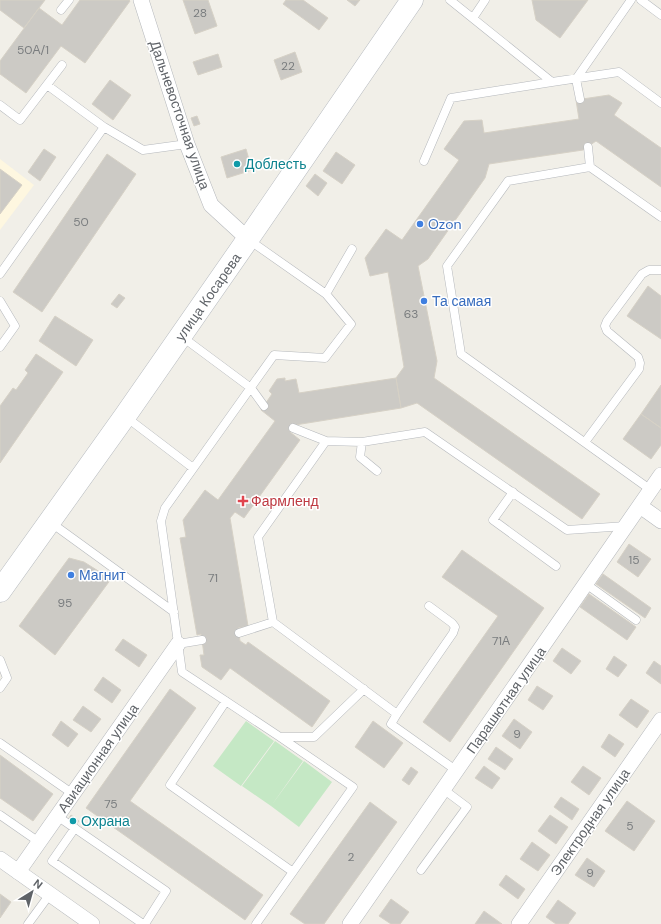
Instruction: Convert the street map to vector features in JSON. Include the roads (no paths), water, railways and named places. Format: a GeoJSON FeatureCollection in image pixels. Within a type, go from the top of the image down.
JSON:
{"type":"FeatureCollection","features":[{"type":"Feature","properties":{"kind":"street","name":"Дальневосточная улица"},"geometry":{"type":"LineString","coordinates":[[140,0],[187,144],[211,205],[248,240]]}},
{"type":"Feature","properties":{"kind":"street","name":"улица Косарева"},"geometry":{"type":"LineString","coordinates":[[0,591],[248,240],[412,0]]}},
{"type":"Feature","properties":{"kind":"street","name":"Парашютная улица"},"geometry":{"type":"LineString","coordinates":[[350,924],[661,475]]}},
{"type":"Feature","properties":{"kind":"street"},"geometry":{"type":"LineString","coordinates":[[640,506],[661,521]]}},
{"type":"Feature","properties":{"kind":"street","name":"Авиационная улица"},"geometry":{"type":"LineString","coordinates":[[18,872],[178,644]]}},
{"type":"Feature","properties":{"kind":"street","name":"Электродная улица"},"geometry":{"type":"LineString","coordinates":[[519,924],[661,720]]}},
{"type":"Feature","properties":{"kind":"street"},"geometry":{"type":"LineString","coordinates":[[0,859],[92,924]]}},
{"type":"Feature","properties":{"kind":"lane"},"geometry":{"type":"LineString","coordinates":[[62,10],[69,0]]}},
{"type":"Feature","properties":{"kind":"lane"},"geometry":{"type":"LineString","coordinates":[[450,0],[552,82]]}},
{"type":"Feature","properties":{"kind":"lane"},"geometry":{"type":"LineString","coordinates":[[473,18],[485,0]]}},
{"type":"Feature","properties":{"kind":"lane"},"geometry":{"type":"LineString","coordinates":[[580,99],[576,79],[631,0]]}},
{"type":"Feature","properties":{"kind":"lane"},"geometry":{"type":"LineString","coordinates":[[641,0],[661,15]]}},
{"type":"Feature","properties":{"kind":"lane"},"geometry":{"type":"LineString","coordinates":[[0,105],[20,120],[62,64]]}},
{"type":"Feature","properties":{"kind":"lane"},"geometry":{"type":"LineString","coordinates":[[424,161],[451,98],[619,72],[661,103]]}},
{"type":"Feature","properties":{"kind":"lane"},"geometry":{"type":"LineString","coordinates":[[46,85],[104,127],[143,150],[187,144]]}},
{"type":"Feature","properties":{"kind":"lane"},"geometry":{"type":"LineString","coordinates":[[0,274],[104,127]]}},
{"type":"Feature","properties":{"kind":"lane"},"geometry":{"type":"LineString","coordinates":[[588,147],[590,167]]}},
{"type":"Feature","properties":{"kind":"lane"},"geometry":{"type":"LineString","coordinates":[[651,490],[461,354],[447,266],[508,182],[590,167],[661,217]]}},
{"type":"Feature","properties":{"kind":"lane"},"geometry":{"type":"LineString","coordinates":[[248,240],[326,294],[351,324],[325,358],[274,354],[165,508],[161,521],[182,672],[353,787],[256,924]]}},
{"type":"Feature","properties":{"kind":"lane"},"geometry":{"type":"LineString","coordinates":[[326,294],[352,249]]}},
{"type":"Feature","properties":{"kind":"lane"},"geometry":{"type":"LineString","coordinates":[[585,442],[638,369],[640,363],[638,357],[607,331],[605,326],[607,321],[642,274],[649,270],[661,270]]}},
{"type":"Feature","properties":{"kind":"lane"},"geometry":{"type":"LineString","coordinates":[[0,301],[15,326],[0,347]]}},
{"type":"Feature","properties":{"kind":"lane"},"geometry":{"type":"LineString","coordinates":[[181,336],[250,388],[264,406]]}},
{"type":"Feature","properties":{"kind":"lane"},"geometry":{"type":"LineString","coordinates":[[125,416],[194,468]]}},
{"type":"Feature","properties":{"kind":"lane"},"geometry":{"type":"LineString","coordinates":[[293,428],[326,441],[362,442],[425,432],[567,530],[626,526]]}},
{"type":"Feature","properties":{"kind":"lane"},"geometry":{"type":"LineString","coordinates":[[326,441],[258,537],[273,622],[397,714]]}},
{"type":"Feature","properties":{"kind":"lane"},"geometry":{"type":"LineString","coordinates":[[362,442],[360,457],[377,471]]}},
{"type":"Feature","properties":{"kind":"lane"},"geometry":{"type":"LineString","coordinates":[[513,492],[493,520],[556,566]]}},
{"type":"Feature","properties":{"kind":"lane"},"geometry":{"type":"LineString","coordinates":[[50,521],[174,612]]}},
{"type":"Feature","properties":{"kind":"lane"},"geometry":{"type":"LineString","coordinates":[[586,584],[636,620]]}},
{"type":"Feature","properties":{"kind":"lane"},"geometry":{"type":"LineString","coordinates":[[429,606],[452,622],[455,627],[391,724],[457,770]]}},
{"type":"Feature","properties":{"kind":"lane"},"geometry":{"type":"LineString","coordinates":[[239,633],[273,622]]}},
{"type":"Feature","properties":{"kind":"lane"},"geometry":{"type":"LineString","coordinates":[[178,644],[202,640]]}},
{"type":"Feature","properties":{"kind":"lane"},"geometry":{"type":"LineString","coordinates":[[0,660],[7,678],[0,688]]}},
{"type":"Feature","properties":{"kind":"lane"},"geometry":{"type":"LineString","coordinates":[[280,737],[314,737],[364,689]]}},
{"type":"Feature","properties":{"kind":"lane"},"geometry":{"type":"LineString","coordinates":[[226,701],[170,786],[293,872]]}},
{"type":"Feature","properties":{"kind":"lane"},"geometry":{"type":"LineString","coordinates":[[0,743],[73,794]]}},
{"type":"Feature","properties":{"kind":"lane"},"geometry":{"type":"LineString","coordinates":[[421,870],[467,807],[443,789]]}},
{"type":"Feature","properties":{"kind":"lane"},"geometry":{"type":"LineString","coordinates":[[0,815],[39,842]]}},
{"type":"Feature","properties":{"kind":"lane"},"geometry":{"type":"LineString","coordinates":[[57,816],[75,828],[166,891],[144,924],[52,861],[75,828]]}},
{"type":"Feature","properties":{"kind":"lane"},"geometry":{"type":"LineString","coordinates":[[28,924],[50,894]]}},
{"type":"Feature","properties":{"kind":"place","name":"Доблесть"},"geometry":{"type":"Point","coordinates":[237,164]}},
{"type":"Feature","properties":{"kind":"place","name":"Ozon"},"geometry":{"type":"Point","coordinates":[420,224]}},
{"type":"Feature","properties":{"kind":"place","name":"Та самая"},"geometry":{"type":"Point","coordinates":[424,301]}},
{"type":"Feature","properties":{"kind":"place","name":"Фармленд"},"geometry":{"type":"Point","coordinates":[243,501]}},
{"type":"Feature","properties":{"kind":"place","name":"Магнит"},"geometry":{"type":"Point","coordinates":[71,575]}},
{"type":"Feature","properties":{"kind":"place","name":"Охрана"},"geometry":{"type":"Point","coordinates":[73,821]}}]}
